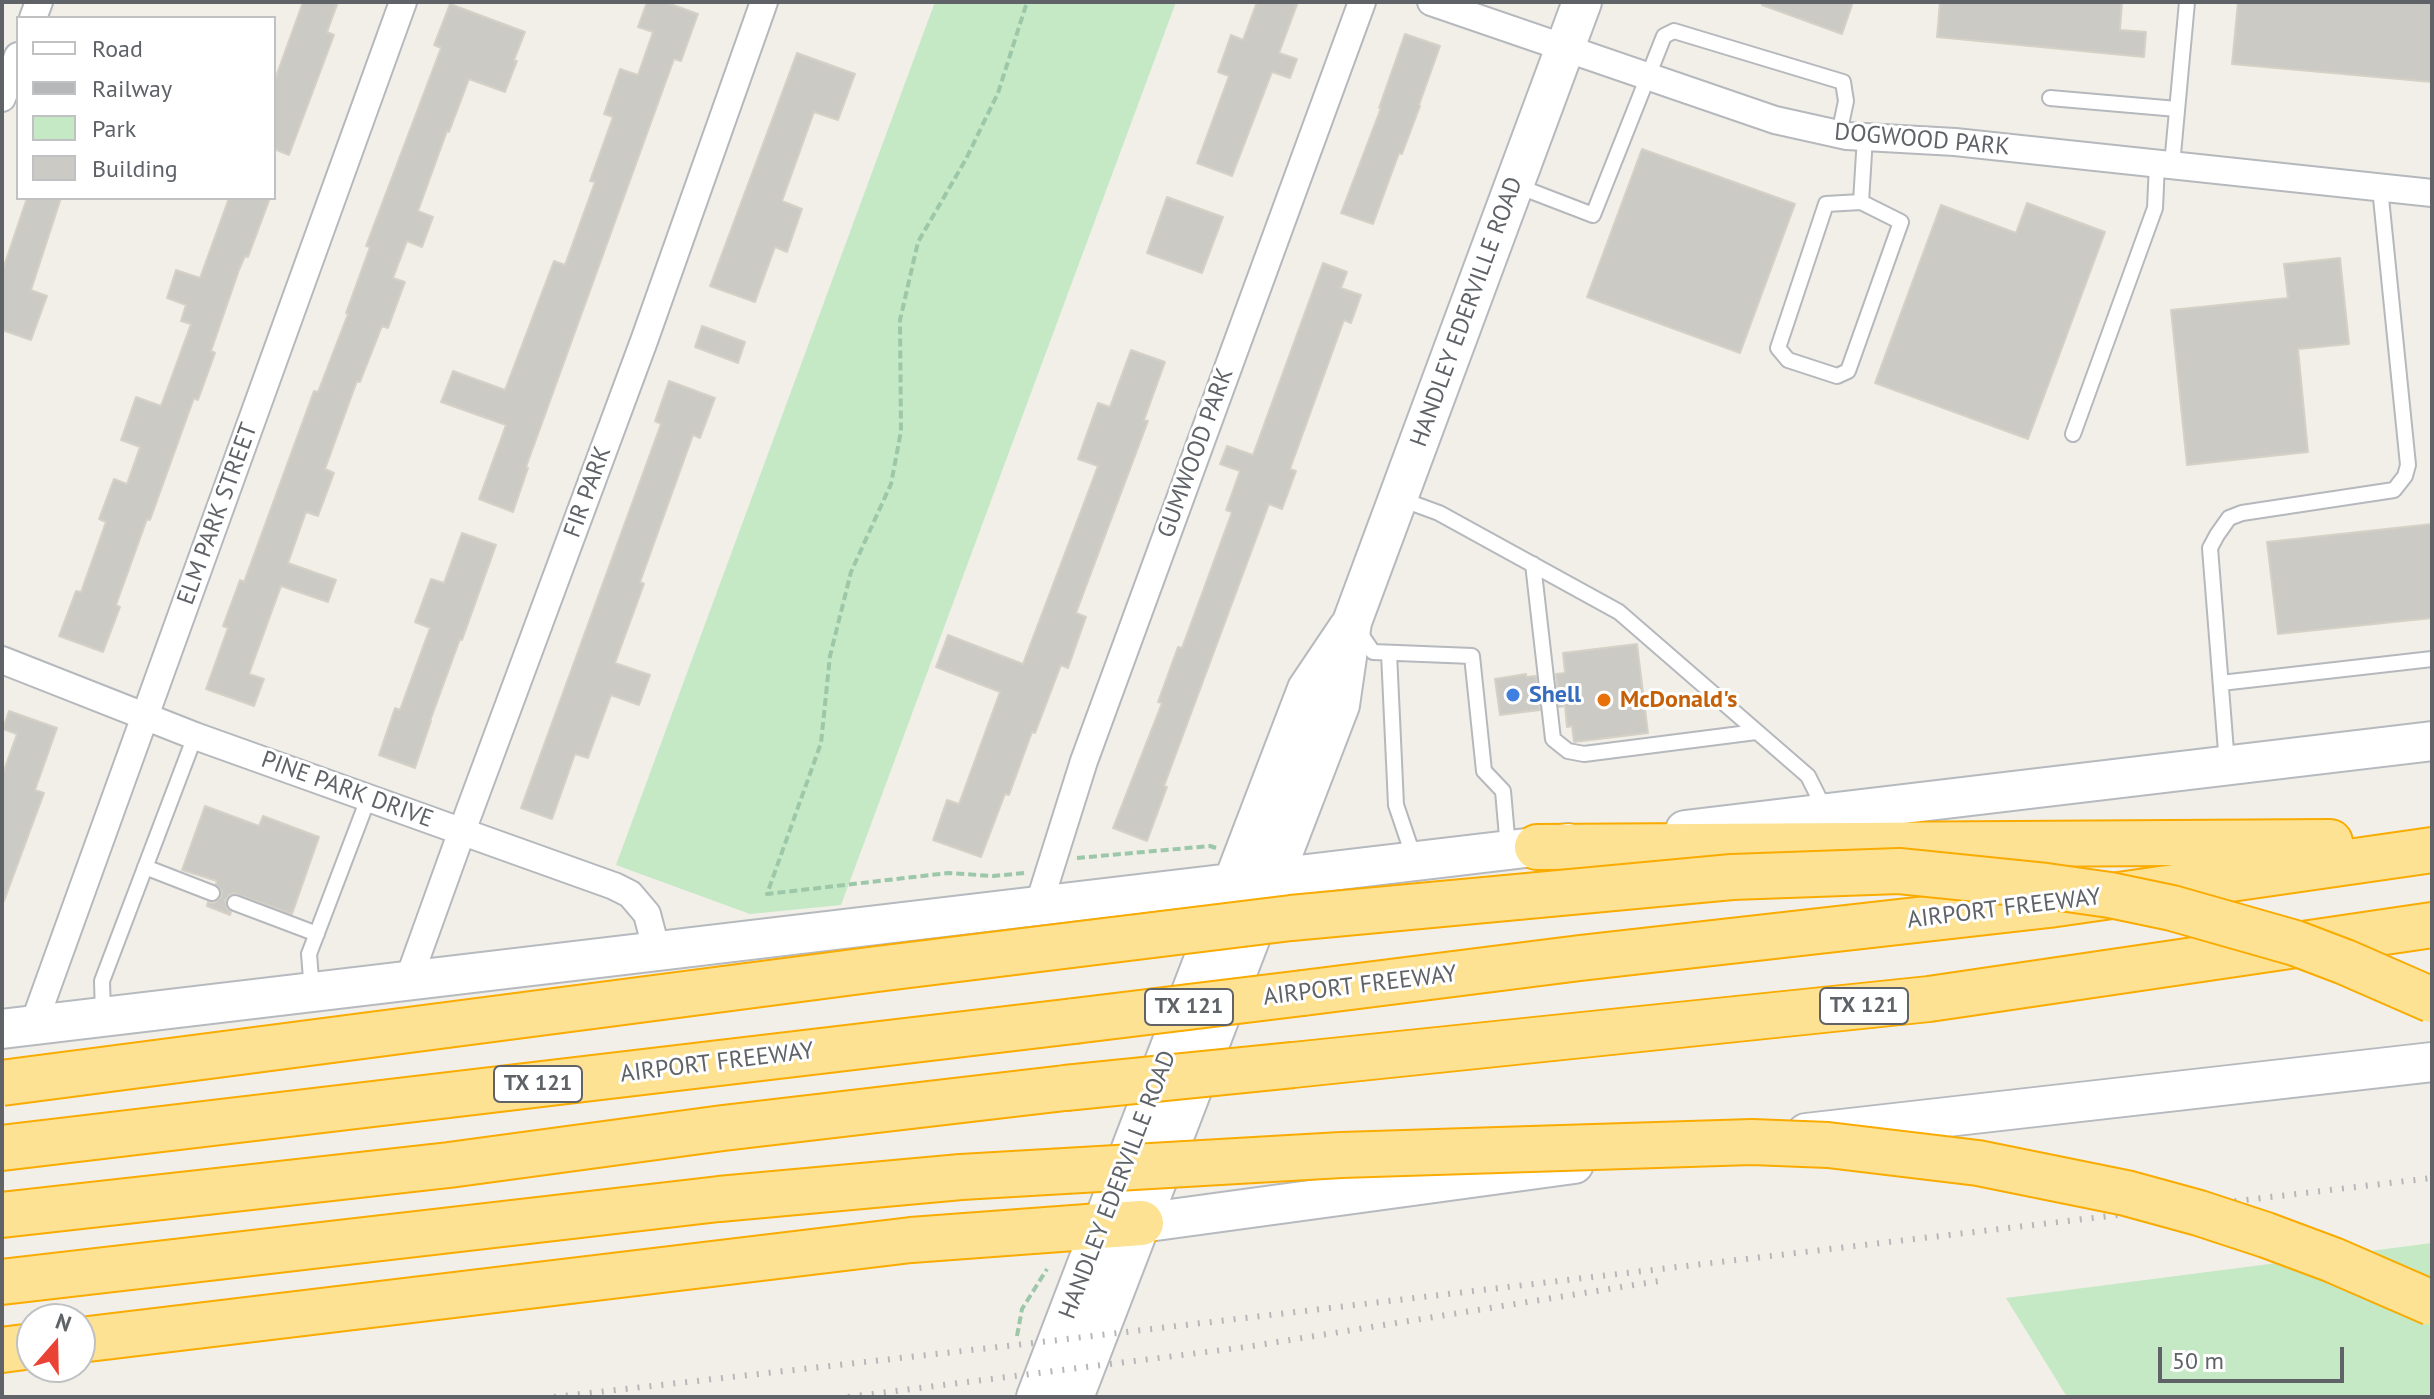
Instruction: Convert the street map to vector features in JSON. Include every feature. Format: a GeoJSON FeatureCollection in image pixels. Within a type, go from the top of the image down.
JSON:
{"type":"FeatureCollection","features":[{"type":"Feature","properties":{"kind":"highway"},"geometry":{"type":"LineString","coordinates":[[1522,849],[2432,841]]}},
{"type":"Feature","properties":{"kind":"highway","name":"AIRPORT FREEWAY"},"geometry":{"type":"LineString","coordinates":[[2,1148],[1580,958],[2049,905],[2432,850]]}},
{"type":"Feature","properties":{"kind":"highway"},"geometry":{"type":"LineString","coordinates":[[2,1083],[1276,920],[1747,876],[1899,871],[2110,895],[2172,908],[2295,943],[2432,1000]]}},
{"type":"Feature","properties":{"kind":"highway","name":"TX 121"},"geometry":{"type":"LineString","coordinates":[[2,1215],[449,1165],[723,1128],[1065,1088],[1929,999],[2432,925]]}},
{"type":"Feature","properties":{"kind":"highway"},"geometry":{"type":"LineString","coordinates":[[2,1282],[719,1199],[961,1177],[1341,1155],[1752,1142],[1828,1145],[1978,1163],[2126,1193],[2266,1235],[2432,1303]]}},
{"type":"Feature","properties":{"kind":"highway"},"geometry":{"type":"LineString","coordinates":[[96,1338],[911,1240],[1121,1225]]}},
{"type":"Feature","properties":{"kind":"main road","name":"HANDLEY EDERVILLE ROAD"},"geometry":{"type":"LineString","coordinates":[[1036,1397],[1121,1225],[1272,879],[1340,705],[1352,622],[1582,2]]}},
{"type":"Feature","properties":{"kind":"main road","name":"HANDLEY EDERVILLE ROAD"},"geometry":{"type":"LineString","coordinates":[[1074,1397],[1121,1225],[1239,868],[1307,689],[1352,622]]}},
{"type":"Feature","properties":{"kind":"main road"},"geometry":{"type":"LineString","coordinates":[[18,1028],[1038,907],[1239,868],[1272,879],[2432,741]]}},
{"type":"Feature","properties":{"kind":"main road"},"geometry":{"type":"LineString","coordinates":[[1121,1225],[1854,1127],[2432,1062]]}},
{"type":"Feature","properties":{"kind":"street","name":"ELM PARK STREET"},"geometry":{"type":"LineString","coordinates":[[18,1028],[144,717],[403,2]]}},
{"type":"Feature","properties":{"kind":"street","name":"FIR PARK"},"geometry":{"type":"LineString","coordinates":[[408,981],[644,341],[764,2]]}},
{"type":"Feature","properties":{"kind":"street","name":"GUMWOOD PARK"},"geometry":{"type":"LineString","coordinates":[[1038,907],[1084,761],[1362,2]]}},
{"type":"Feature","properties":{"kind":"street","name":"DOGWOOD PARK"},"geometry":{"type":"LineString","coordinates":[[1431,2],[1775,120],[1852,136],[1955,142],[2432,193]]}},
{"type":"Feature","properties":{"kind":"street"},"geometry":{"type":"LineString","coordinates":[[2,98],[16,61]]}},
{"type":"Feature","properties":{"kind":"street","name":"PINE PARK DRIVE"},"geometry":{"type":"LineString","coordinates":[[2,660],[195,736],[614,886],[630,894],[647,914],[657,952]]}},
{"type":"Feature","properties":{"kind":"lane"},"geometry":{"type":"LineString","coordinates":[[2073,434],[2155,208],[2177,109],[2187,2]]}},
{"type":"Feature","properties":{"kind":"lane"},"geometry":{"type":"LineString","coordinates":[[1514,185],[1593,215],[1664,36],[1674,31],[1843,82],[1861,202]]}},
{"type":"Feature","properties":{"kind":"lane"},"geometry":{"type":"LineString","coordinates":[[2050,98],[2177,109]]}},
{"type":"Feature","properties":{"kind":"lane"},"geometry":{"type":"LineString","coordinates":[[2227,765],[2210,548],[2229,518],[2242,513],[2394,490],[2405,476],[2408,465],[2380,188]]}},
{"type":"Feature","properties":{"kind":"lane"},"geometry":{"type":"LineString","coordinates":[[1861,202],[1901,222],[1848,371],[1837,376],[1788,360],[1778,348],[1826,204],[1861,202]]}},
{"type":"Feature","properties":{"kind":"lane"},"geometry":{"type":"LineString","coordinates":[[1398,498],[1439,513],[1619,612],[1808,776],[1826,813]]}},
{"type":"Feature","properties":{"kind":"lane"},"geometry":{"type":"LineString","coordinates":[[1533,564],[1553,739],[1568,751],[1584,754],[1756,732]]}},
{"type":"Feature","properties":{"kind":"lane"},"geometry":{"type":"LineString","coordinates":[[1352,622],[1373,652],[1472,656],[1484,771],[1503,791],[1522,849]]}},
{"type":"Feature","properties":{"kind":"lane"},"geometry":{"type":"LineString","coordinates":[[1389,653],[1396,805],[1416,862]]}},
{"type":"Feature","properties":{"kind":"lane"},"geometry":{"type":"LineString","coordinates":[[2221,683],[2432,659]]}},
{"type":"Feature","properties":{"kind":"lane"},"geometry":{"type":"LineString","coordinates":[[103,1018],[102,981],[195,736]]}},
{"type":"Feature","properties":{"kind":"lane"},"geometry":{"type":"LineString","coordinates":[[312,993],[309,954],[368,799]]}},
{"type":"Feature","properties":{"kind":"lane"},"geometry":{"type":"LineString","coordinates":[[145,867],[212,893]]}},
{"type":"Feature","properties":{"kind":"lane"},"geometry":{"type":"LineString","coordinates":[[235,903],[317,934]]}},
{"type":"Feature","properties":{"kind":"path"},"geometry":{"type":"LineString","coordinates":[[1027,2],[998,93],[966,159],[918,242],[900,320],[901,431],[891,484],[851,572],[830,656],[821,743],[767,894],[948,873],[1021,874],[1066,857],[1087,858],[1210,846],[1226,852],[1239,868]]}},
{"type":"Feature","properties":{"kind":"path"},"geometry":{"type":"LineString","coordinates":[[1017,1336],[1022,1309],[1047,1269]]}},
{"type":"Feature","properties":{"kind":"green space"},"geometry":{"type":"Polygon","coordinates":[[[935,2],[1176,2],[841,905],[750,914],[616,865],[935,2]]]}},
{"type":"Feature","properties":{"kind":"green space"},"geometry":{"type":"Polygon","coordinates":[[[2432,1243],[2432,1397],[2067,1397],[2006,1298],[2432,1243]]]}},
{"type":"Feature","properties":{"kind":"building"},"geometry":{"type":"Polygon","coordinates":[[[303,2],[338,2],[327,32],[334,35],[289,155],[276,150],[276,76],[303,2]]]}},
{"type":"Feature","properties":{"kind":"building"},"geometry":{"type":"Polygon","coordinates":[[[647,2],[665,2],[698,14],[681,61],[674,59],[526,467],[513,512],[479,499],[506,425],[441,402],[453,371],[505,390],[554,261],[565,265],[595,182],[590,181],[613,117],[604,114],[620,69],[638,75],[653,32],[638,27],[647,2]]]}},
{"type":"Feature","properties":{"kind":"building"},"geometry":{"type":"Polygon","coordinates":[[[1257,2],[1298,2],[1279,53],[1297,59],[1290,78],[1272,72],[1232,176],[1197,163],[1229,76],[1218,72],[1231,35],[1243,40],[1257,2]]]}},
{"type":"Feature","properties":{"kind":"building"},"geometry":{"type":"Polygon","coordinates":[[[1762,2],[1853,2],[1842,34],[1762,5],[1762,2]]]}},
{"type":"Feature","properties":{"kind":"building"},"geometry":{"type":"Polygon","coordinates":[[[1940,2],[2122,2],[2120,30],[2146,32],[2144,57],[1937,37],[1940,2]]]}},
{"type":"Feature","properties":{"kind":"building"},"geometry":{"type":"Polygon","coordinates":[[[2238,2],[2432,2],[2432,82],[2232,64],[2238,2]]]}},
{"type":"Feature","properties":{"kind":"building"},"geometry":{"type":"Polygon","coordinates":[[[450,4],[525,32],[514,60],[517,61],[505,92],[469,79],[447,131],[418,211],[433,217],[422,247],[407,241],[393,278],[405,282],[388,328],[382,326],[360,382],[357,381],[325,469],[334,473],[318,516],[306,512],[288,563],[336,580],[328,602],[281,586],[249,674],[264,679],[254,706],[206,689],[228,628],[223,626],[240,580],[244,582],[314,391],[318,392],[348,314],[370,247],[366,246],[441,48],[434,45],[450,4]]]}},
{"type":"Feature","properties":{"kind":"building"},"geometry":{"type":"Polygon","coordinates":[[[1405,34],[1440,46],[1402,154],[1399,153],[1373,224],[1341,213],[1405,34]]]}},
{"type":"Feature","properties":{"kind":"building"},"geometry":{"type":"Polygon","coordinates":[[[797,53],[855,74],[838,120],[814,112],[782,201],[802,209],[787,252],[775,247],[755,302],[710,286],[797,53]]]}},
{"type":"Feature","properties":{"kind":"building"},"geometry":{"type":"Polygon","coordinates":[[[1642,149],[1795,204],[1740,353],[1587,297],[1642,149]]]}},
{"type":"Feature","properties":{"kind":"building"},"geometry":{"type":"Polygon","coordinates":[[[1167,197],[1223,217],[1202,273],[1147,253],[1167,197]]]}},
{"type":"Feature","properties":{"kind":"building"},"geometry":{"type":"Polygon","coordinates":[[[26,200],[60,200],[31,290],[47,296],[31,340],[2,330],[2,272],[26,200]]]}},
{"type":"Feature","properties":{"kind":"building"},"geometry":{"type":"Polygon","coordinates":[[[228,200],[269,200],[248,257],[245,256],[239,270],[198,400],[194,398],[150,520],[147,519],[116,605],[120,607],[103,652],[59,636],[76,591],[81,592],[106,522],[99,519],[114,479],[127,484],[140,447],[121,440],[136,397],[161,406],[191,324],[181,321],[186,305],[167,298],[176,270],[200,278],[228,200]]]}},
{"type":"Feature","properties":{"kind":"building"},"geometry":{"type":"Polygon","coordinates":[[[2027,203],[2105,232],[2028,439],[1875,383],[1941,205],[2016,233],[2027,203]]]}},
{"type":"Feature","properties":{"kind":"building"},"geometry":{"type":"Polygon","coordinates":[[[2340,258],[2349,344],[2298,349],[2308,452],[2187,465],[2171,310],[2288,298],[2284,264],[2340,258]]]}},
{"type":"Feature","properties":{"kind":"building"},"geometry":{"type":"Polygon","coordinates":[[[1323,263],[1347,272],[1341,288],[1361,295],[1351,323],[1344,320],[1290,469],[1296,471],[1282,509],[1269,504],[1164,786],[1167,787],[1147,841],[1113,828],[1162,703],[1158,702],[1178,647],[1182,648],[1232,512],[1226,510],[1240,471],[1220,464],[1227,446],[1253,455],[1323,263]]]}},
{"type":"Feature","properties":{"kind":"building"},"geometry":{"type":"Polygon","coordinates":[[[702,326],[745,342],[738,363],[695,347],[702,326]]]}},
{"type":"Feature","properties":{"kind":"building"},"geometry":{"type":"Polygon","coordinates":[[[1131,350],[1165,362],[1144,420],[1148,421],[1076,613],[1086,617],[1068,668],[1061,665],[981,857],[933,840],[947,800],[959,804],[1000,692],[936,667],[948,635],[1023,664],[1098,466],[1078,459],[1098,403],[1110,407],[1131,350]]]}},
{"type":"Feature","properties":{"kind":"building"},"geometry":{"type":"Polygon","coordinates":[[[669,381],[715,398],[700,438],[693,435],[640,582],[644,584],[615,663],[650,675],[639,705],[611,695],[588,758],[575,754],[552,819],[521,808],[661,424],[655,421],[669,381]]]}},
{"type":"Feature","properties":{"kind":"building"},"geometry":{"type":"Polygon","coordinates":[[[2432,524],[2432,618],[2278,634],[2267,542],[2432,524]]]}},
{"type":"Feature","properties":{"kind":"building"},"geometry":{"type":"Polygon","coordinates":[[[462,533],[496,545],[415,768],[379,755],[395,708],[400,710],[430,628],[415,622],[431,579],[444,583],[462,533]]]}},
{"type":"Feature","properties":{"kind":"building","name":"McDonald's"},"geometry":{"type":"Polygon","coordinates":[[[1637,644],[1648,733],[1574,742],[1572,726],[1567,727],[1565,706],[1559,707],[1556,674],[1565,673],[1563,653],[1637,644]]]}},
{"type":"Feature","properties":{"kind":"building","name":"Shell"},"geometry":{"type":"Polygon","coordinates":[[[1526,674],[1526,677],[1536,676],[1540,710],[1500,715],[1495,679],[1526,674]]]}},
{"type":"Feature","properties":{"kind":"building"},"geometry":{"type":"Polygon","coordinates":[[[9,711],[57,728],[35,790],[44,793],[4,901],[2,776],[17,734],[3,729],[9,711]]]}},
{"type":"Feature","properties":{"kind":"building"},"geometry":{"type":"Polygon","coordinates":[[[205,806],[259,826],[263,816],[319,837],[292,914],[234,893],[225,900],[230,915],[207,906],[208,902],[214,903],[221,897],[222,891],[217,881],[182,870],[205,806]]]}},
{"type":"Feature","properties":{"kind":"railway"},"geometry":{"type":"LineString","coordinates":[[554,1397],[2432,1178]]}},
{"type":"Feature","properties":{"kind":"railway"},"geometry":{"type":"LineString","coordinates":[[848,1397],[1246,1347],[1659,1281]]}},
{"type":"Feature","properties":{"kind":"place","name":"Shell"},"geometry":{"type":"Point","coordinates":[1513,695]}},
{"type":"Feature","properties":{"kind":"place","name":"McDonald's"},"geometry":{"type":"Point","coordinates":[1604,700]}}]}
